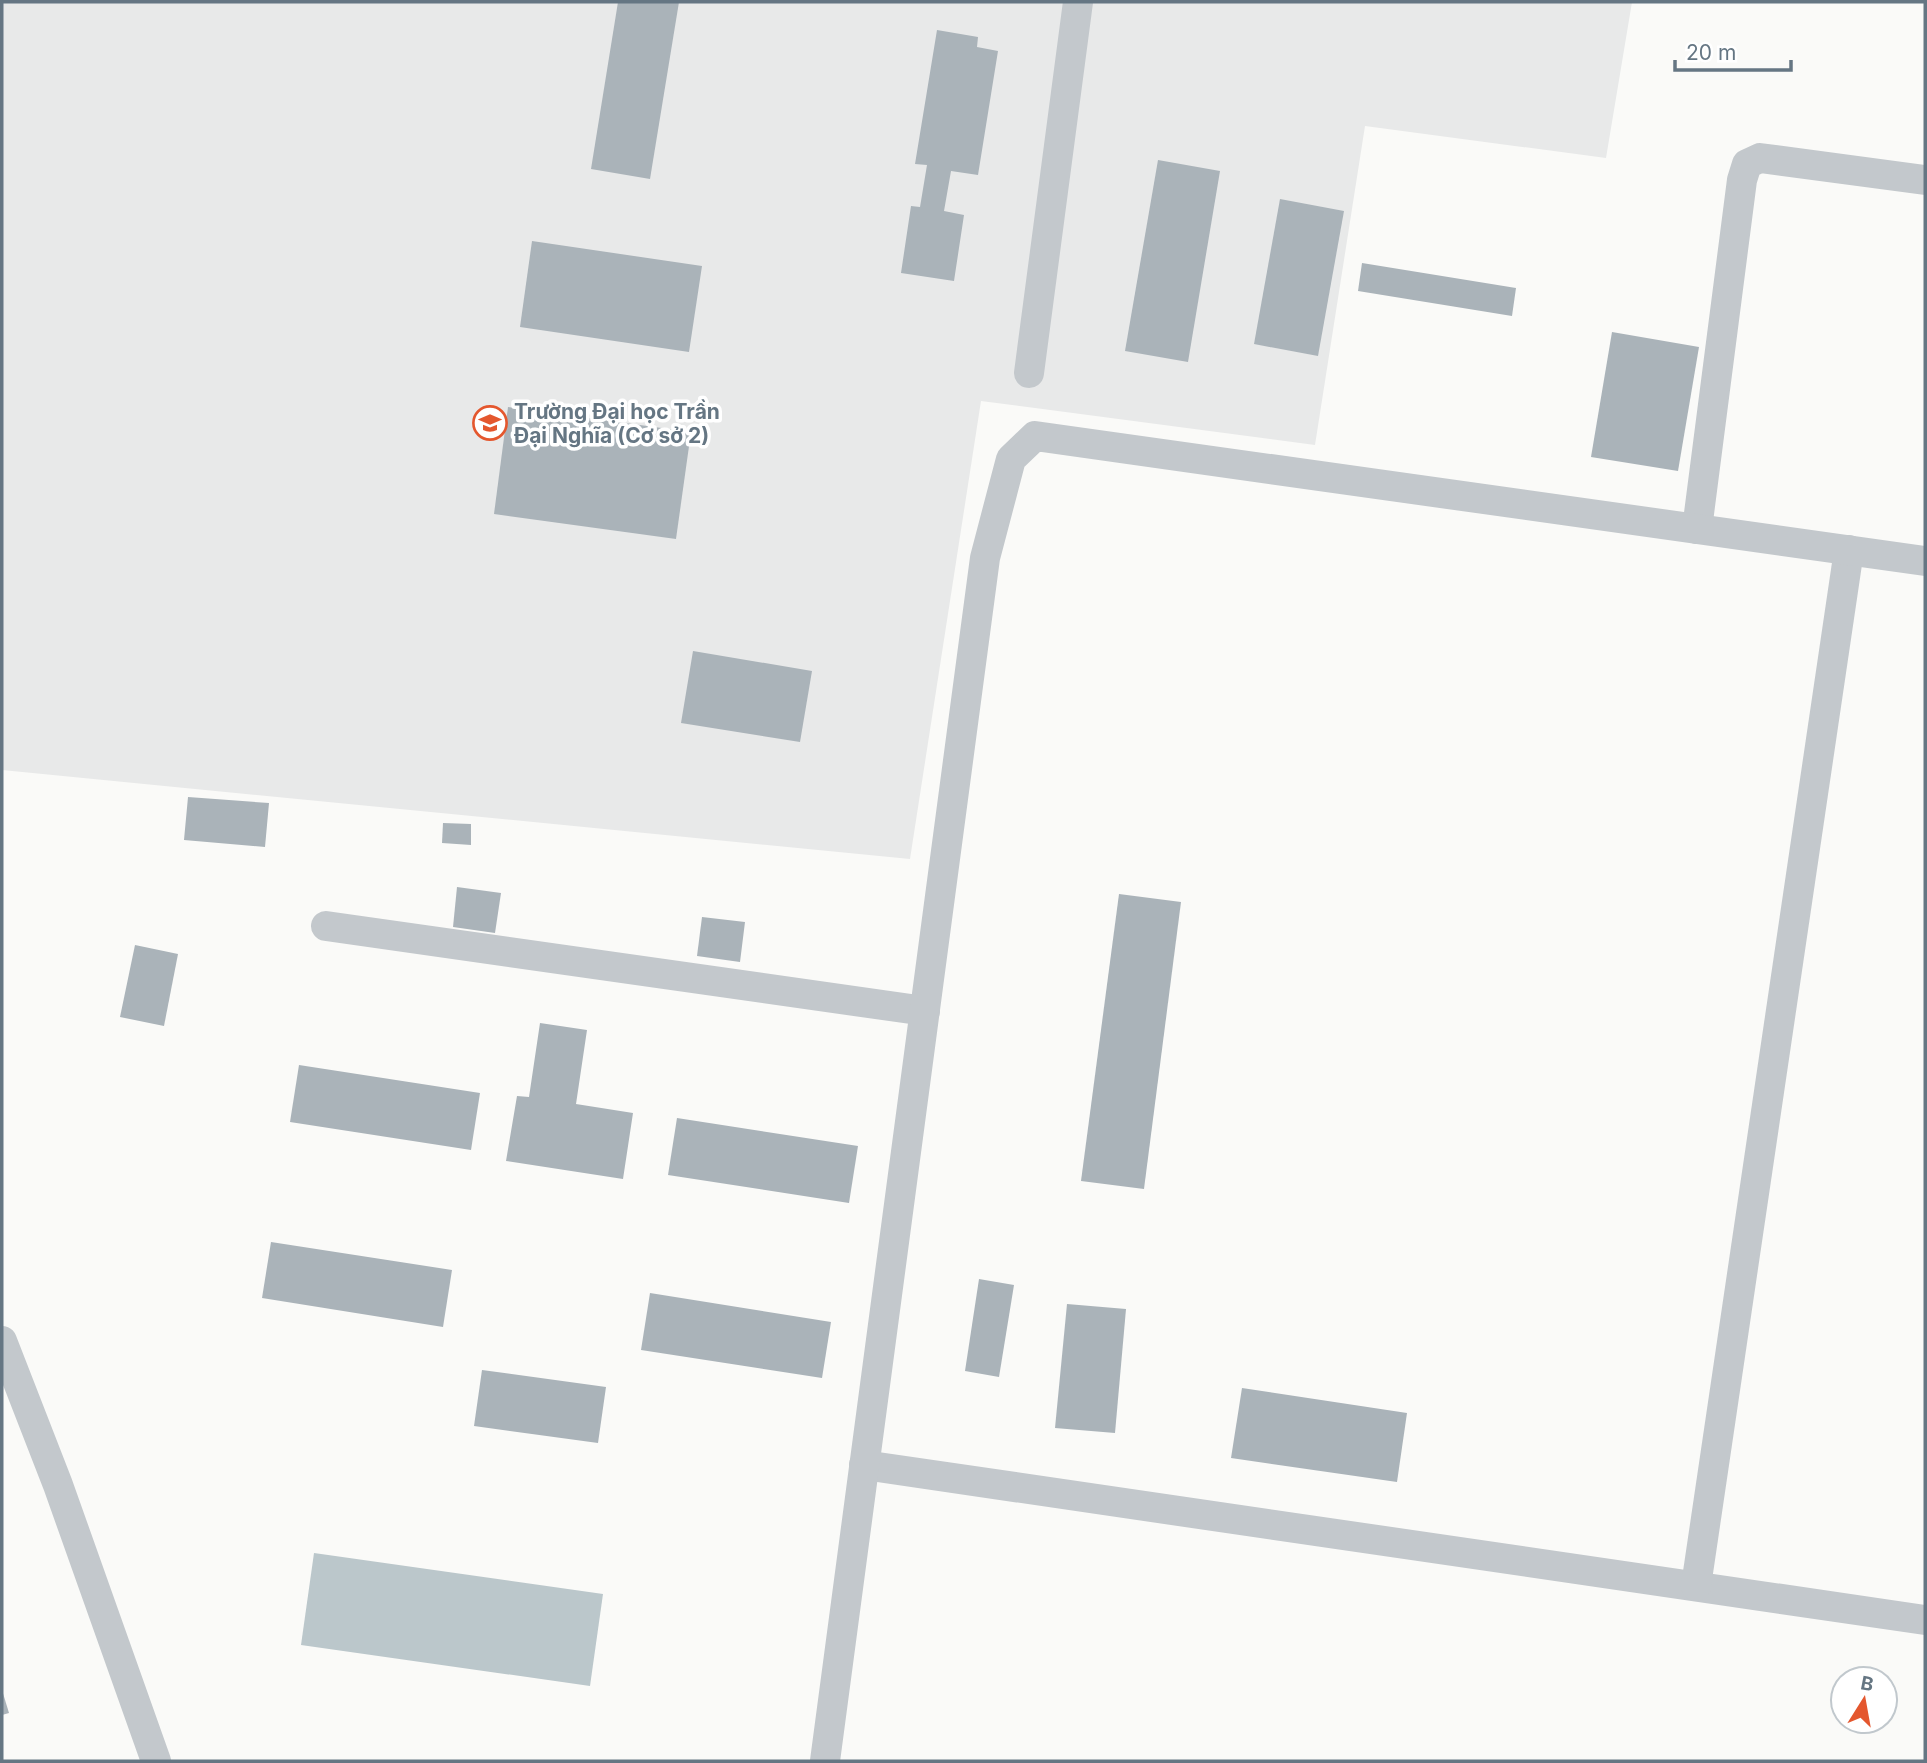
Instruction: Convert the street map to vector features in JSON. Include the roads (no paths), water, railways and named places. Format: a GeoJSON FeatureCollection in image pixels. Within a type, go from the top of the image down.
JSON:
{"type":"FeatureCollection","features":[{"type":"Feature","properties":{"kind":"street"},"geometry":{"type":"LineString","coordinates":[[1030,373],[1078,2]]}},
{"type":"Feature","properties":{"kind":"street"},"geometry":{"type":"LineString","coordinates":[[1697,529],[1742,180],[1747,164],[1760,158],[1925,180]]}},
{"type":"Feature","properties":{"kind":"street"},"geometry":{"type":"LineString","coordinates":[[825,1761],[985,558],[1011,459],[1035,436],[1925,561]]}},
{"type":"Feature","properties":{"kind":"street"},"geometry":{"type":"LineString","coordinates":[[1696,1586],[1849,550]]}},
{"type":"Feature","properties":{"kind":"street"},"geometry":{"type":"LineString","coordinates":[[326,926],[925,1011]]}},
{"type":"Feature","properties":{"kind":"street"},"geometry":{"type":"LineString","coordinates":[[2,1341],[58,1485],[156,1761]]}},
{"type":"Feature","properties":{"kind":"street"},"geometry":{"type":"LineString","coordinates":[[864,1465],[1925,1619]]}},
{"type":"Feature","properties":{"kind":"place","name":"Trường Đại học Trần Đại Nghĩa (Cơ sở 2)"},"geometry":{"type":"Point","coordinates":[490,423]}}]}
